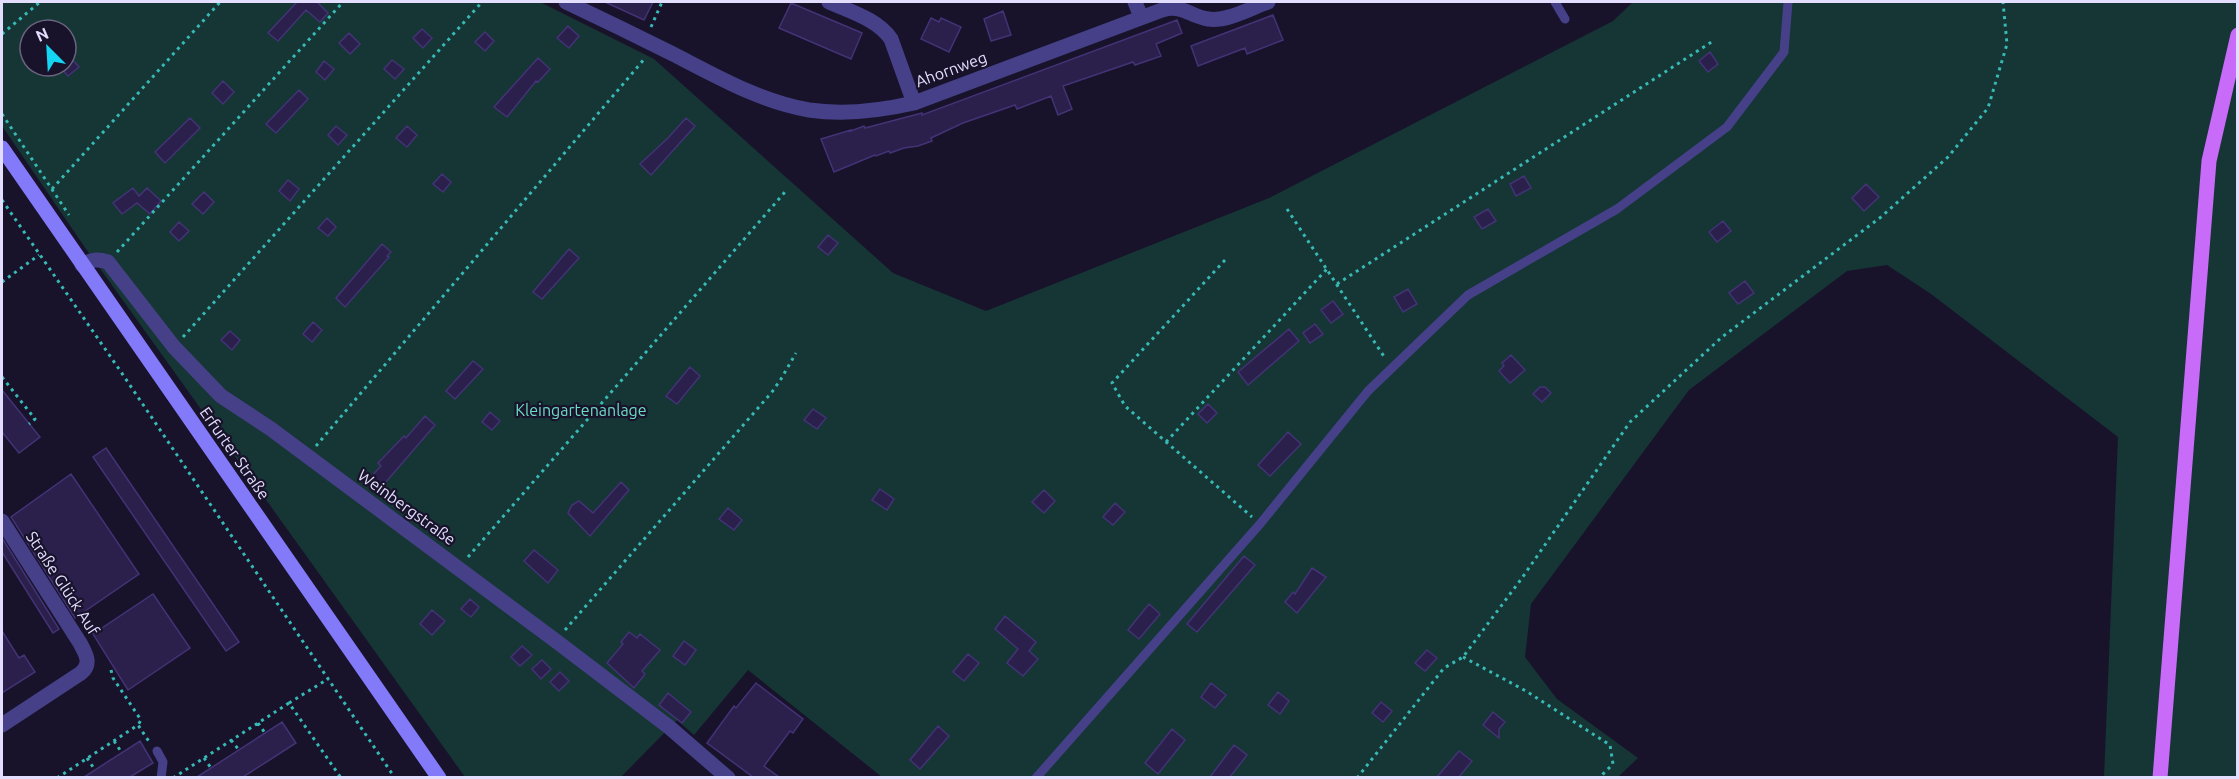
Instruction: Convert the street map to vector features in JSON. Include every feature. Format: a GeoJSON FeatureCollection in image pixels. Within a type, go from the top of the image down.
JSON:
{"type":"FeatureCollection","features":[{"type":"Feature","properties":{"kind":"main road"},"geometry":{"type":"LineString","coordinates":[[2160,777],[2209,160],[2238,35]]}},
{"type":"Feature","properties":{"kind":"main road","name":"Erfurter Straße"},"geometry":{"type":"LineString","coordinates":[[2,148],[439,777]]}},
{"type":"Feature","properties":{"kind":"street","name":"Ahornweg"},"geometry":{"type":"LineString","coordinates":[[566,2],[747,91],[790,106],[833,112],[888,109],[914,102],[1162,10],[1177,8],[1206,19],[1216,20],[1268,2]]}},
{"type":"Feature","properties":{"kind":"street"},"geometry":{"type":"LineString","coordinates":[[829,2],[877,23],[885,30],[891,39],[914,102]]}},
{"type":"Feature","properties":{"kind":"street"},"geometry":{"type":"LineString","coordinates":[[1135,2],[1141,17]]}},
{"type":"Feature","properties":{"kind":"street"},"geometry":{"type":"LineString","coordinates":[[82,265],[90,260],[99,259],[108,262]]}},
{"type":"Feature","properties":{"kind":"street","name":"Weinbergstraße"},"geometry":{"type":"LineString","coordinates":[[108,262],[174,347],[220,396],[308,456],[459,568],[669,727],[728,777]]}},
{"type":"Feature","properties":{"kind":"street","name":"Straße Glück Auf"},"geometry":{"type":"LineString","coordinates":[[2,521],[82,645],[88,666],[81,673],[2,725]]}},
{"type":"Feature","properties":{"kind":"lane"},"geometry":{"type":"LineString","coordinates":[[1555,2],[1565,19]]}},
{"type":"Feature","properties":{"kind":"lane"},"geometry":{"type":"LineString","coordinates":[[1036,777],[1260,524],[1368,391],[1468,295],[1617,209],[1727,127],[1784,52],[1788,2]]}},
{"type":"Feature","properties":{"kind":"lane"},"geometry":{"type":"LineString","coordinates":[[157,751],[163,762],[161,777]]}},
{"type":"Feature","properties":{"kind":"path"},"geometry":{"type":"LineString","coordinates":[[2,34],[40,2]]}},
{"type":"Feature","properties":{"kind":"path"},"geometry":{"type":"LineString","coordinates":[[52,189],[220,2]]}},
{"type":"Feature","properties":{"kind":"path"},"geometry":{"type":"LineString","coordinates":[[108,262],[343,2]]}},
{"type":"Feature","properties":{"kind":"path"},"geometry":{"type":"LineString","coordinates":[[174,347],[482,2]]}},
{"type":"Feature","properties":{"kind":"path"},"geometry":{"type":"LineString","coordinates":[[308,456],[643,61],[662,2]]}},
{"type":"Feature","properties":{"kind":"path"},"geometry":{"type":"LineString","coordinates":[[1357,777],[1444,668],[1463,657],[1522,578],[1630,422],[1722,338],[1881,217],[1948,157],[1988,108],[2007,44],[2003,2]]}},
{"type":"Feature","properties":{"kind":"path"},"geometry":{"type":"LineString","coordinates":[[1337,284],[1713,41]]}},
{"type":"Feature","properties":{"kind":"path"},"geometry":{"type":"LineString","coordinates":[[2,114],[69,215]]}},
{"type":"Feature","properties":{"kind":"path"},"geometry":{"type":"LineString","coordinates":[[459,568],[785,192]]}},
{"type":"Feature","properties":{"kind":"path"},"geometry":{"type":"LineString","coordinates":[[2,200],[395,777]]}},
{"type":"Feature","properties":{"kind":"path"},"geometry":{"type":"LineString","coordinates":[[1287,209],[1392,368]]}},
{"type":"Feature","properties":{"kind":"path"},"geometry":{"type":"LineString","coordinates":[[2,282],[39,254]]}},
{"type":"Feature","properties":{"kind":"path"},"geometry":{"type":"LineString","coordinates":[[1225,260],[1112,383],[1125,406],[1260,524]]}},
{"type":"Feature","properties":{"kind":"path"},"geometry":{"type":"LineString","coordinates":[[1166,442],[1327,270]]}},
{"type":"Feature","properties":{"kind":"path"},"geometry":{"type":"LineString","coordinates":[[556,641],[772,392],[796,353]]}},
{"type":"Feature","properties":{"kind":"path"},"geometry":{"type":"LineString","coordinates":[[2,377],[35,419],[29,424]]}},
{"type":"Feature","properties":{"kind":"path"},"geometry":{"type":"LineString","coordinates":[[7,396],[13,391]]}},
{"type":"Feature","properties":{"kind":"path"},"geometry":{"type":"LineString","coordinates":[[1463,657],[1526,691],[1611,745],[1613,764],[1599,777]]}},
{"type":"Feature","properties":{"kind":"path"},"geometry":{"type":"LineString","coordinates":[[59,777],[138,725],[141,720],[113,678],[111,670]]}},
{"type":"Feature","properties":{"kind":"path"},"geometry":{"type":"LineString","coordinates":[[176,777],[329,679]]}},
{"type":"Feature","properties":{"kind":"path"},"geometry":{"type":"LineString","coordinates":[[289,703],[341,777]]}},
{"type":"Feature","properties":{"kind":"path"},"geometry":{"type":"LineString","coordinates":[[258,723],[265,733]]}},
{"type":"Feature","properties":{"kind":"path"},"geometry":{"type":"LineString","coordinates":[[138,725],[157,751]]}},
{"type":"Feature","properties":{"kind":"path"},"geometry":{"type":"LineString","coordinates":[[231,740],[239,750]]}},
{"type":"Feature","properties":{"kind":"path"},"geometry":{"type":"LineString","coordinates":[[114,741],[122,753]]}},
{"type":"Feature","properties":{"kind":"path"},"geometry":{"type":"LineString","coordinates":[[87,758],[95,770]]}},
{"type":"Feature","properties":{"kind":"path"},"geometry":{"type":"LineString","coordinates":[[204,758],[211,768]]}},
{"type":"Feature","properties":{"kind":"green space","name":"Kleingartenanlage"},"geometry":{"type":"Polygon","coordinates":[[[2,2],[540,2],[654,59],[893,273],[986,311],[1269,198],[1613,21],[1633,2],[2237,2],[2237,777],[2104,777],[2118,437],[1931,294],[1887,265],[1847,271],[1689,390],[1531,604],[1525,657],[1557,699],[1638,758],[1618,777],[882,777],[748,670],[694,735],[677,720],[621,777],[465,777],[86,249],[2,126],[2,2]]]}},
{"type":"Feature","properties":{"kind":"building"},"geometry":{"type":"Polygon","coordinates":[[[297,2],[317,2],[328,13],[320,22],[306,10],[278,41],[268,33],[297,2]]]}},
{"type":"Feature","properties":{"kind":"building"},"geometry":{"type":"Polygon","coordinates":[[[605,2],[653,2],[644,20],[605,2]]]}},
{"type":"Feature","properties":{"kind":"building"},"geometry":{"type":"Polygon","coordinates":[[[791,3],[862,33],[851,59],[779,28],[791,3]]]}},
{"type":"Feature","properties":{"kind":"building"},"geometry":{"type":"Polygon","coordinates":[[[1003,11],[1011,35],[991,41],[984,19],[1003,11]]]}},
{"type":"Feature","properties":{"kind":"building"},"geometry":{"type":"Polygon","coordinates":[[[1273,15],[1283,40],[1247,54],[1245,48],[1198,66],[1191,46],[1273,15]]]}},
{"type":"Feature","properties":{"kind":"building"},"geometry":{"type":"Polygon","coordinates":[[[931,18],[939,22],[941,18],[961,27],[949,52],[921,39],[931,18]]]}},
{"type":"Feature","properties":{"kind":"building"},"geometry":{"type":"Polygon","coordinates":[[[1177,20],[1182,33],[1156,44],[1161,56],[1135,65],[1133,62],[1063,86],[1072,109],[1058,115],[1051,96],[1017,109],[1015,105],[963,123],[931,138],[932,141],[875,155],[834,172],[821,139],[864,126],[865,128],[922,113],[922,115],[1177,20]]]}},
{"type":"Feature","properties":{"kind":"building"},"geometry":{"type":"Polygon","coordinates":[[[568,26],[579,36],[569,48],[557,38],[568,26]]]}},
{"type":"Feature","properties":{"kind":"building"},"geometry":{"type":"Polygon","coordinates":[[[422,29],[432,38],[423,48],[413,38],[422,29]]]}},
{"type":"Feature","properties":{"kind":"building"},"geometry":{"type":"Polygon","coordinates":[[[485,32],[494,41],[485,51],[475,42],[485,32]]]}},
{"type":"Feature","properties":{"kind":"building"},"geometry":{"type":"Polygon","coordinates":[[[349,33],[360,44],[350,54],[339,43],[349,33]]]}},
{"type":"Feature","properties":{"kind":"building"},"geometry":{"type":"Polygon","coordinates":[[[1710,52],[1718,64],[1708,72],[1699,61],[1710,52]]]}},
{"type":"Feature","properties":{"kind":"building"},"geometry":{"type":"Polygon","coordinates":[[[538,58],[550,69],[538,82],[536,81],[507,117],[494,107],[538,58]]]}},
{"type":"Feature","properties":{"kind":"building"},"geometry":{"type":"Polygon","coordinates":[[[392,60],[404,69],[395,79],[384,69],[392,60]]]}},
{"type":"Feature","properties":{"kind":"building"},"geometry":{"type":"Polygon","coordinates":[[[324,61],[334,69],[325,80],[316,72],[324,61]]]}},
{"type":"Feature","properties":{"kind":"building"},"geometry":{"type":"Polygon","coordinates":[[[223,81],[234,92],[223,104],[212,93],[223,81]]]}},
{"type":"Feature","properties":{"kind":"building"},"geometry":{"type":"Polygon","coordinates":[[[299,90],[308,99],[276,133],[266,124],[299,90]]]}},
{"type":"Feature","properties":{"kind":"building"},"geometry":{"type":"Polygon","coordinates":[[[190,118],[200,128],[165,163],[155,152],[190,118]]]}},
{"type":"Feature","properties":{"kind":"building"},"geometry":{"type":"Polygon","coordinates":[[[686,118],[695,126],[651,175],[640,164],[686,118]]]}},
{"type":"Feature","properties":{"kind":"building"},"geometry":{"type":"Polygon","coordinates":[[[336,126],[347,135],[338,145],[328,135],[336,126]]]}},
{"type":"Feature","properties":{"kind":"building"},"geometry":{"type":"Polygon","coordinates":[[[407,126],[417,135],[407,147],[396,138],[407,126]]]}},
{"type":"Feature","properties":{"kind":"building"},"geometry":{"type":"Polygon","coordinates":[[[442,174],[451,182],[443,192],[433,184],[442,174]]]}},
{"type":"Feature","properties":{"kind":"building"},"geometry":{"type":"Polygon","coordinates":[[[1524,176],[1531,188],[1516,196],[1510,184],[1524,176]]]}},
{"type":"Feature","properties":{"kind":"building"},"geometry":{"type":"Polygon","coordinates":[[[288,180],[299,189],[290,201],[279,191],[288,180]]]}},
{"type":"Feature","properties":{"kind":"building"},"geometry":{"type":"Polygon","coordinates":[[[1866,184],[1879,197],[1864,211],[1852,198],[1866,184]]]}},
{"type":"Feature","properties":{"kind":"building"},"geometry":{"type":"Polygon","coordinates":[[[133,188],[139,196],[147,188],[161,201],[150,214],[137,203],[122,214],[113,203],[133,188]]]}},
{"type":"Feature","properties":{"kind":"building"},"geometry":{"type":"Polygon","coordinates":[[[204,192],[214,202],[203,214],[192,204],[204,192]]]}},
{"type":"Feature","properties":{"kind":"building"},"geometry":{"type":"Polygon","coordinates":[[[1488,209],[1496,221],[1482,229],[1474,217],[1488,209]]]}},
{"type":"Feature","properties":{"kind":"building"},"geometry":{"type":"Polygon","coordinates":[[[327,218],[336,227],[328,236],[318,228],[327,218]]]}},
{"type":"Feature","properties":{"kind":"building"},"geometry":{"type":"Polygon","coordinates":[[[1723,221],[1731,231],[1717,242],[1709,232],[1723,221]]]}},
{"type":"Feature","properties":{"kind":"building"},"geometry":{"type":"Polygon","coordinates":[[[179,222],[189,231],[179,241],[170,232],[179,222]]]}},
{"type":"Feature","properties":{"kind":"building"},"geometry":{"type":"Polygon","coordinates":[[[828,235],[838,243],[828,255],[818,247],[828,235]]]}},
{"type":"Feature","properties":{"kind":"building"},"geometry":{"type":"Polygon","coordinates":[[[382,244],[391,252],[387,256],[389,257],[345,307],[336,298],[382,244]]]}},
{"type":"Feature","properties":{"kind":"building"},"geometry":{"type":"Polygon","coordinates":[[[569,249],[579,258],[542,299],[533,292],[569,249]]]}},
{"type":"Feature","properties":{"kind":"building"},"geometry":{"type":"Polygon","coordinates":[[[1745,281],[1754,293],[1738,304],[1729,293],[1745,281]]]}},
{"type":"Feature","properties":{"kind":"building"},"geometry":{"type":"Polygon","coordinates":[[[1408,289],[1417,304],[1403,312],[1394,297],[1408,289]]]}},
{"type":"Feature","properties":{"kind":"building"},"geometry":{"type":"Polygon","coordinates":[[[1333,301],[1343,314],[1331,323],[1321,310],[1333,301]]]}},
{"type":"Feature","properties":{"kind":"building"},"geometry":{"type":"Polygon","coordinates":[[[313,322],[322,330],[312,342],[303,334],[313,322]]]}},
{"type":"Feature","properties":{"kind":"building"},"geometry":{"type":"Polygon","coordinates":[[[1315,324],[1323,334],[1310,343],[1303,333],[1315,324]]]}},
{"type":"Feature","properties":{"kind":"building"},"geometry":{"type":"Polygon","coordinates":[[[1289,329],[1299,341],[1248,385],[1238,372],[1289,329]]]}},
{"type":"Feature","properties":{"kind":"building"},"geometry":{"type":"Polygon","coordinates":[[[230,331],[240,340],[232,350],[221,340],[230,331]]]}},
{"type":"Feature","properties":{"kind":"building"},"geometry":{"type":"Polygon","coordinates":[[[1511,355],[1525,370],[1510,383],[1499,371],[1504,366],[1502,363],[1511,355]]]}},
{"type":"Feature","properties":{"kind":"building"},"geometry":{"type":"Polygon","coordinates":[[[473,361],[483,369],[455,399],[446,391],[473,361]]]}},
{"type":"Feature","properties":{"kind":"building"},"geometry":{"type":"Polygon","coordinates":[[[690,367],[700,376],[677,404],[666,396],[690,367]]]}},
{"type":"Feature","properties":{"kind":"building"},"geometry":{"type":"Polygon","coordinates":[[[1540,387],[1545,387],[1551,393],[1542,402],[1533,394],[1540,387]]]}},
{"type":"Feature","properties":{"kind":"building"},"geometry":{"type":"Polygon","coordinates":[[[2,390],[40,437],[19,453],[2,432],[2,390]]]}},
{"type":"Feature","properties":{"kind":"building"},"geometry":{"type":"Polygon","coordinates":[[[1208,404],[1217,413],[1207,423],[1198,414],[1208,404]]]}},
{"type":"Feature","properties":{"kind":"building"},"geometry":{"type":"Polygon","coordinates":[[[813,409],[826,418],[817,429],[804,420],[813,409]]]}},
{"type":"Feature","properties":{"kind":"building"},"geometry":{"type":"Polygon","coordinates":[[[490,412],[500,421],[492,430],[482,422],[490,412]]]}},
{"type":"Feature","properties":{"kind":"building"},"geometry":{"type":"Polygon","coordinates":[[[425,416],[435,425],[379,490],[368,480],[381,466],[378,463],[404,436],[406,438],[425,416]]]}},
{"type":"Feature","properties":{"kind":"building"},"geometry":{"type":"Polygon","coordinates":[[[1288,432],[1301,444],[1270,476],[1258,465],[1288,432]]]}},
{"type":"Feature","properties":{"kind":"building"},"geometry":{"type":"Polygon","coordinates":[[[106,448],[239,642],[226,651],[93,457],[106,448]]]}},
{"type":"Feature","properties":{"kind":"building"},"geometry":{"type":"Polygon","coordinates":[[[71,474],[139,574],[75,618],[11,517],[71,474]]]}},
{"type":"Feature","properties":{"kind":"building"},"geometry":{"type":"Polygon","coordinates":[[[621,482],[629,490],[590,536],[568,513],[572,505],[579,501],[593,513],[621,482]]]}},
{"type":"Feature","properties":{"kind":"building"},"geometry":{"type":"Polygon","coordinates":[[[880,489],[894,499],[887,510],[872,500],[880,489]]]}},
{"type":"Feature","properties":{"kind":"building"},"geometry":{"type":"Polygon","coordinates":[[[1044,490],[1055,501],[1044,513],[1032,502],[1044,490]]]}},
{"type":"Feature","properties":{"kind":"building"},"geometry":{"type":"Polygon","coordinates":[[[1115,503],[1125,512],[1113,525],[1103,517],[1115,503]]]}},
{"type":"Feature","properties":{"kind":"building"},"geometry":{"type":"Polygon","coordinates":[[[728,508],[742,520],[734,530],[719,519],[728,508]]]}},
{"type":"Feature","properties":{"kind":"building"},"geometry":{"type":"Polygon","coordinates":[[[2,538],[59,629],[53,633],[2,552],[2,538]]]}},
{"type":"Feature","properties":{"kind":"building"},"geometry":{"type":"Polygon","coordinates":[[[534,550],[558,570],[548,583],[524,561],[534,550]]]}},
{"type":"Feature","properties":{"kind":"building"},"geometry":{"type":"Polygon","coordinates":[[[1244,556],[1255,565],[1197,632],[1187,624],[1244,556]]]}},
{"type":"Feature","properties":{"kind":"building"},"geometry":{"type":"Polygon","coordinates":[[[1312,568],[1326,577],[1297,613],[1285,602],[1293,592],[1295,594],[1312,568]]]}},
{"type":"Feature","properties":{"kind":"building"},"geometry":{"type":"Polygon","coordinates":[[[153,594],[190,648],[128,690],[93,634],[153,594]]]}},
{"type":"Feature","properties":{"kind":"building"},"geometry":{"type":"Polygon","coordinates":[[[470,599],[479,607],[471,617],[461,609],[470,599]]]}},
{"type":"Feature","properties":{"kind":"building"},"geometry":{"type":"Polygon","coordinates":[[[1149,604],[1160,614],[1139,639],[1128,630],[1149,604]]]}},
{"type":"Feature","properties":{"kind":"building"},"geometry":{"type":"Polygon","coordinates":[[[432,610],[445,621],[432,635],[420,624],[432,610]]]}},
{"type":"Feature","properties":{"kind":"building"},"geometry":{"type":"Polygon","coordinates":[[[1005,616],[1036,642],[1029,651],[1038,659],[1023,676],[1007,663],[1018,649],[995,629],[1005,616]]]}},
{"type":"Feature","properties":{"kind":"building"},"geometry":{"type":"Polygon","coordinates":[[[2,631],[19,658],[24,655],[35,672],[2,693],[2,631]]]}},
{"type":"Feature","properties":{"kind":"building"},"geometry":{"type":"Polygon","coordinates":[[[629,632],[637,638],[640,634],[660,650],[642,671],[645,674],[634,688],[607,663],[623,644],[621,642],[629,632]]]}},
{"type":"Feature","properties":{"kind":"building"},"geometry":{"type":"Polygon","coordinates":[[[684,641],[696,650],[685,665],[673,656],[684,641]]]}},
{"type":"Feature","properties":{"kind":"building"},"geometry":{"type":"Polygon","coordinates":[[[522,646],[532,655],[520,666],[511,657],[522,646]]]}},
{"type":"Feature","properties":{"kind":"building"},"geometry":{"type":"Polygon","coordinates":[[[1427,650],[1437,658],[1425,671],[1415,663],[1427,650]]]}},
{"type":"Feature","properties":{"kind":"building"},"geometry":{"type":"Polygon","coordinates":[[[968,654],[979,663],[964,681],[953,672],[968,654]]]}},
{"type":"Feature","properties":{"kind":"building"},"geometry":{"type":"Polygon","coordinates":[[[542,660],[551,669],[541,679],[532,669],[542,660]]]}},
{"type":"Feature","properties":{"kind":"building"},"geometry":{"type":"Polygon","coordinates":[[[560,672],[569,681],[559,691],[550,682],[560,672]]]}},
{"type":"Feature","properties":{"kind":"building"},"geometry":{"type":"Polygon","coordinates":[[[756,683],[803,719],[793,733],[790,731],[764,766],[779,777],[753,777],[707,743],[734,706],[736,708],[756,683]]]}},
{"type":"Feature","properties":{"kind":"building"},"geometry":{"type":"Polygon","coordinates":[[[1211,683],[1226,695],[1215,708],[1201,697],[1211,683]]]}},
{"type":"Feature","properties":{"kind":"building"},"geometry":{"type":"Polygon","coordinates":[[[1278,692],[1289,701],[1280,714],[1268,705],[1278,692]]]}},
{"type":"Feature","properties":{"kind":"building"},"geometry":{"type":"Polygon","coordinates":[[[668,693],[691,712],[682,723],[659,705],[668,693]]]}},
{"type":"Feature","properties":{"kind":"building"},"geometry":{"type":"Polygon","coordinates":[[[1381,702],[1392,711],[1383,722],[1372,713],[1381,702]]]}},
{"type":"Feature","properties":{"kind":"building"},"geometry":{"type":"Polygon","coordinates":[[[1493,712],[1505,722],[1499,729],[1499,738],[1483,725],[1493,712]]]}},
{"type":"Feature","properties":{"kind":"building"},"geometry":{"type":"Polygon","coordinates":[[[282,722],[296,743],[243,777],[197,777],[282,722]]]}},
{"type":"Feature","properties":{"kind":"building"},"geometry":{"type":"Polygon","coordinates":[[[938,726],[949,736],[920,769],[910,760],[938,726]]]}},
{"type":"Feature","properties":{"kind":"building"},"geometry":{"type":"Polygon","coordinates":[[[1172,729],[1185,740],[1158,774],[1145,763],[1172,729]]]}},
{"type":"Feature","properties":{"kind":"building"},"geometry":{"type":"Polygon","coordinates":[[[140,741],[153,763],[130,777],[84,777],[140,741]]]}},
{"type":"Feature","properties":{"kind":"building"},"geometry":{"type":"Polygon","coordinates":[[[1234,745],[1247,755],[1230,777],[1210,777],[1234,745]]]}},
{"type":"Feature","properties":{"kind":"building"},"geometry":{"type":"Polygon","coordinates":[[[1459,751],[1472,761],[1459,777],[1437,777],[1459,751]]]}}]}
